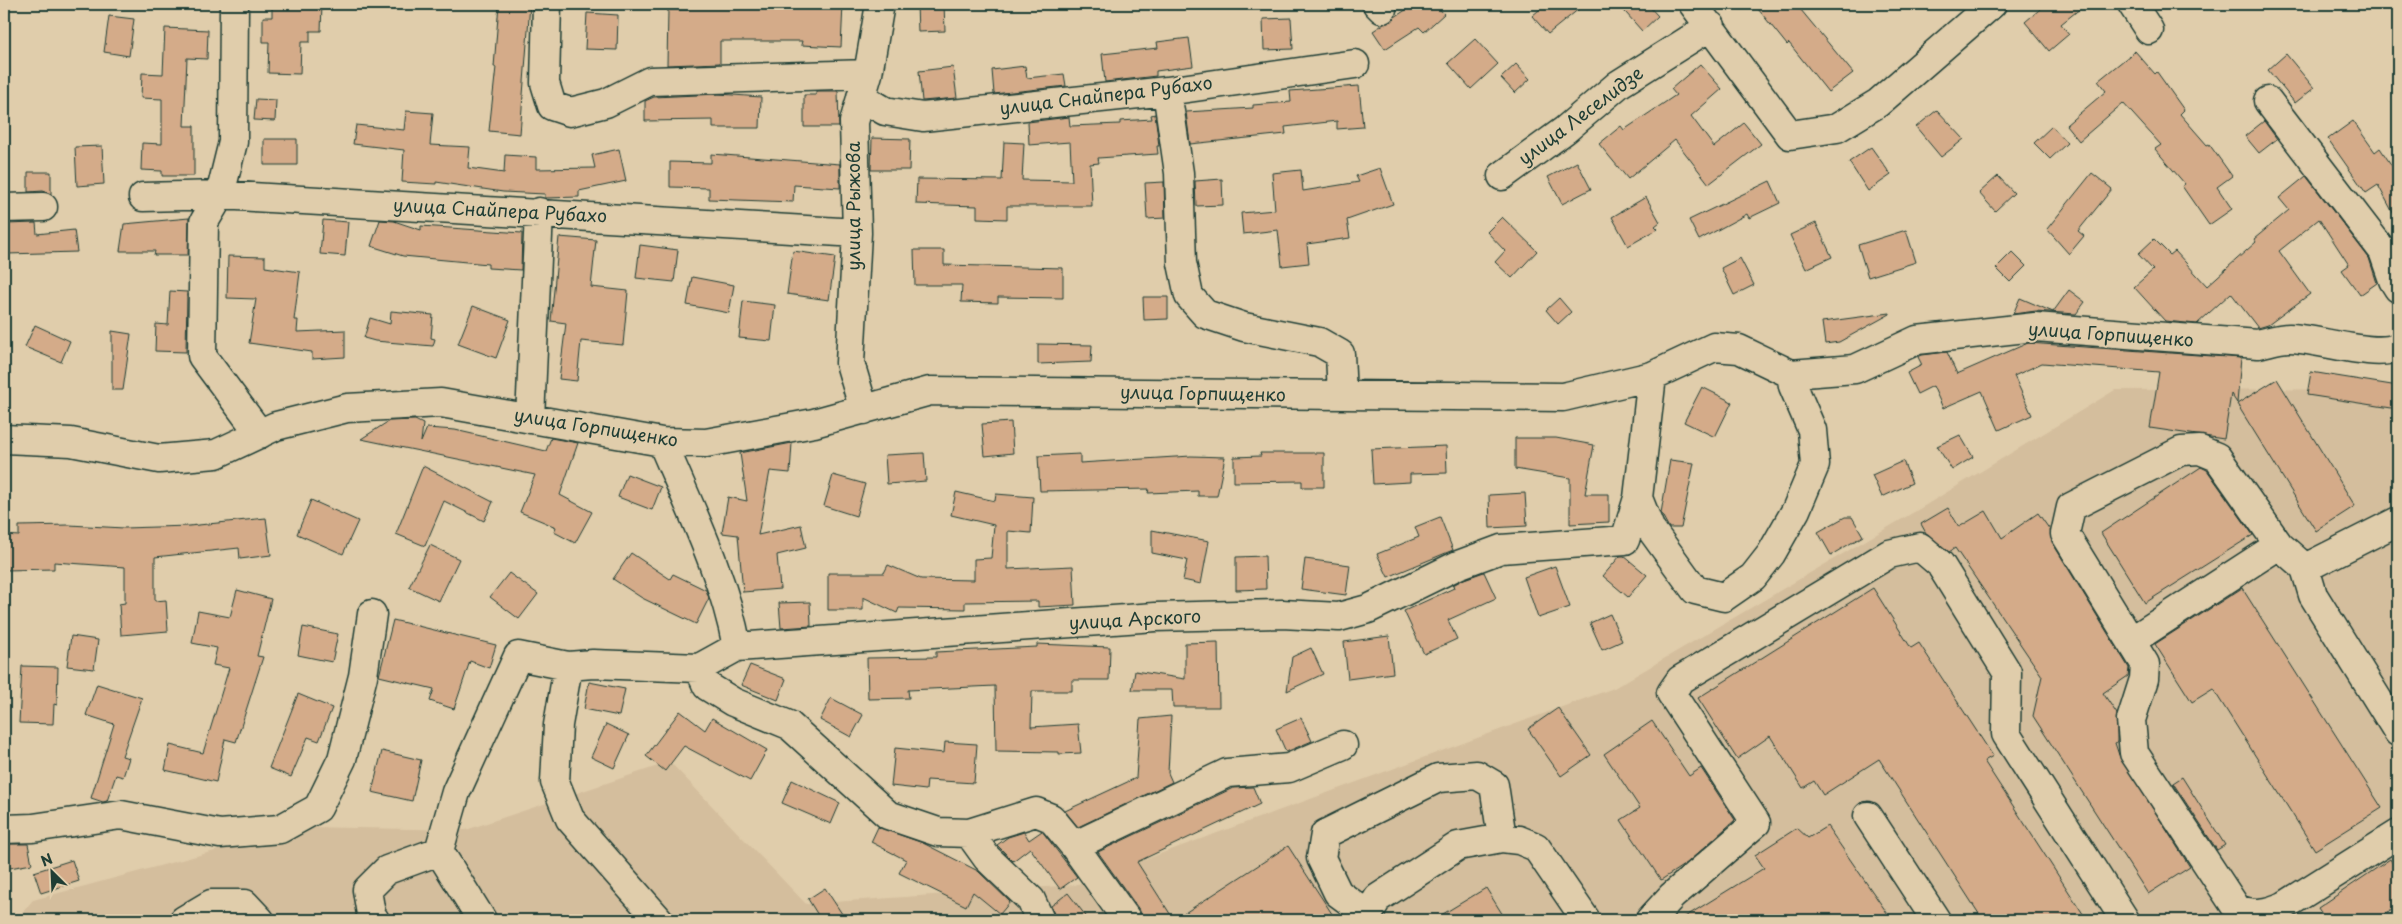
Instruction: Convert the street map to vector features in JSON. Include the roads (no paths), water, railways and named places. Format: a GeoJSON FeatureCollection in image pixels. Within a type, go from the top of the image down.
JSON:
{"type":"FeatureCollection","features":[{"type":"Feature","properties":{"kind":"street"},"geometry":{"type":"LineString","coordinates":[[234,4],[233,142],[220,195],[204,222],[202,356],[260,434]]}},
{"type":"Feature","properties":{"kind":"street"},"geometry":{"type":"LineString","coordinates":[[547,4],[545,83],[552,106],[570,112],[606,103],[650,81],[864,85]]}},
{"type":"Feature","properties":{"kind":"street","name":"улица Рыжова"},"geometry":{"type":"LineString","coordinates":[[864,410],[850,363],[857,233],[854,122],[864,85],[880,4]]}},
{"type":"Feature","properties":{"kind":"street"},"geometry":{"type":"LineString","coordinates":[[1694,4],[1790,135],[1837,128],[1878,103],[1992,4]]}},
{"type":"Feature","properties":{"kind":"street"},"geometry":{"type":"LineString","coordinates":[[2132,4],[2149,30]]}},
{"type":"Feature","properties":{"kind":"street","name":"улица Леселидзе"},"geometry":{"type":"LineString","coordinates":[[1502,176],[1566,130],[1619,84],[1711,26]]}},
{"type":"Feature","properties":{"kind":"street","name":"улица Снайпера Рубахо"},"geometry":{"type":"LineString","coordinates":[[864,85],[885,111],[923,117],[1167,91],[1355,64]]}},
{"type":"Feature","properties":{"kind":"street"},"geometry":{"type":"LineString","coordinates":[[1167,91],[1179,173],[1182,263],[1189,296],[1205,314],[1244,327],[1319,342],[1340,354],[1342,395]]}},
{"type":"Feature","properties":{"kind":"street"},"geometry":{"type":"LineString","coordinates":[[2268,101],[2383,251],[2392,280],[2398,288]]}},
{"type":"Feature","properties":{"kind":"street","name":"улица Снайпера Рубахо"},"geometry":{"type":"LineString","coordinates":[[143,197],[220,195],[539,212],[857,233]]}},
{"type":"Feature","properties":{"kind":"street"},"geometry":{"type":"LineString","coordinates":[[4,208],[43,207]]}},
{"type":"Feature","properties":{"kind":"street"},"geometry":{"type":"LineString","coordinates":[[530,419],[539,212]]}},
{"type":"Feature","properties":{"kind":"street","name":"улица Горпищенко"},"geometry":{"type":"LineString","coordinates":[[4,439],[72,442],[159,459],[216,454],[276,426],[347,408],[441,403],[662,442],[706,443],[814,423],[930,391],[1564,398],[1652,376],[1714,347],[1739,349],[1791,374],[1855,369],[1917,340],[2035,327],[2258,344],[2289,338],[2370,350],[2394,349],[2398,347]]}},
{"type":"Feature","properties":{"kind":"street"},"geometry":{"type":"LineString","coordinates":[[1652,376],[1638,498],[1650,528],[1695,590],[1724,597],[1753,577],[1771,554],[1792,517],[1815,465],[1812,430],[1793,386],[1791,374]]}},
{"type":"Feature","properties":{"kind":"street"},"geometry":{"type":"LineString","coordinates":[[662,442],[731,615],[737,647]]}},
{"type":"Feature","properties":{"kind":"street"},"geometry":{"type":"LineString","coordinates":[[2398,732],[2313,595],[2305,568],[2279,545],[2217,457],[2200,450],[2181,451],[2071,507],[2065,534],[2145,664],[2144,679],[2131,720],[2134,753],[2237,909],[2251,914],[2268,913],[2284,906],[2398,834]]}},
{"type":"Feature","properties":{"kind":"street","name":"улица Арского"},"geometry":{"type":"LineString","coordinates":[[699,668],[737,647],[1155,617],[1282,614],[1339,617],[1368,609],[1458,565],[1501,548],[1626,540],[1638,498]]}},
{"type":"Feature","properties":{"kind":"street"},"geometry":{"type":"LineString","coordinates":[[2305,568],[2398,522]]}},
{"type":"Feature","properties":{"kind":"street"},"geometry":{"type":"LineString","coordinates":[[2131,641],[2279,545]]}},
{"type":"Feature","properties":{"kind":"street"},"geometry":{"type":"LineString","coordinates":[[1650,920],[1672,896],[1756,824],[1670,692],[1680,680],[1889,554],[1920,546],[1940,564],[2007,672],[2006,734],[2125,920]]}},
{"type":"Feature","properties":{"kind":"street"},"geometry":{"type":"LineString","coordinates":[[4,829],[32,828],[122,815],[220,834],[280,829],[318,808],[342,758],[363,676],[372,614]]}},
{"type":"Feature","properties":{"kind":"street"},"geometry":{"type":"LineString","coordinates":[[482,920],[439,851],[456,792],[518,656],[580,665],[699,668],[707,686],[732,702],[789,725],[888,815],[938,832],[969,833],[1036,812],[1051,818],[1074,846],[1127,920]]}},
{"type":"Feature","properties":{"kind":"street"},"geometry":{"type":"LineString","coordinates":[[580,665],[558,725],[555,782],[570,819],[659,920]]}},
{"type":"Feature","properties":{"kind":"street"},"geometry":{"type":"LineString","coordinates":[[1074,846],[1227,773],[1289,768],[1342,745]]}},
{"type":"Feature","properties":{"kind":"street"},"geometry":{"type":"LineString","coordinates":[[1502,838],[1494,784],[1477,774],[1438,778],[1325,834],[1321,858],[1338,893],[1368,918],[1378,898],[1458,846],[1502,838],[1519,840],[1536,847],[1586,920]]}},
{"type":"Feature","properties":{"kind":"street"},"geometry":{"type":"LineString","coordinates":[[1868,816],[1936,920]]}},
{"type":"Feature","properties":{"kind":"street"},"geometry":{"type":"LineString","coordinates":[[969,833],[987,858],[1031,900],[1040,920]]}},
{"type":"Feature","properties":{"kind":"street"},"geometry":{"type":"LineString","coordinates":[[375,920],[371,914],[367,890],[387,870],[439,851]]}},
{"type":"Feature","properties":{"kind":"street"},"geometry":{"type":"LineString","coordinates":[[184,920],[211,904],[245,904],[260,920]]}}]}
